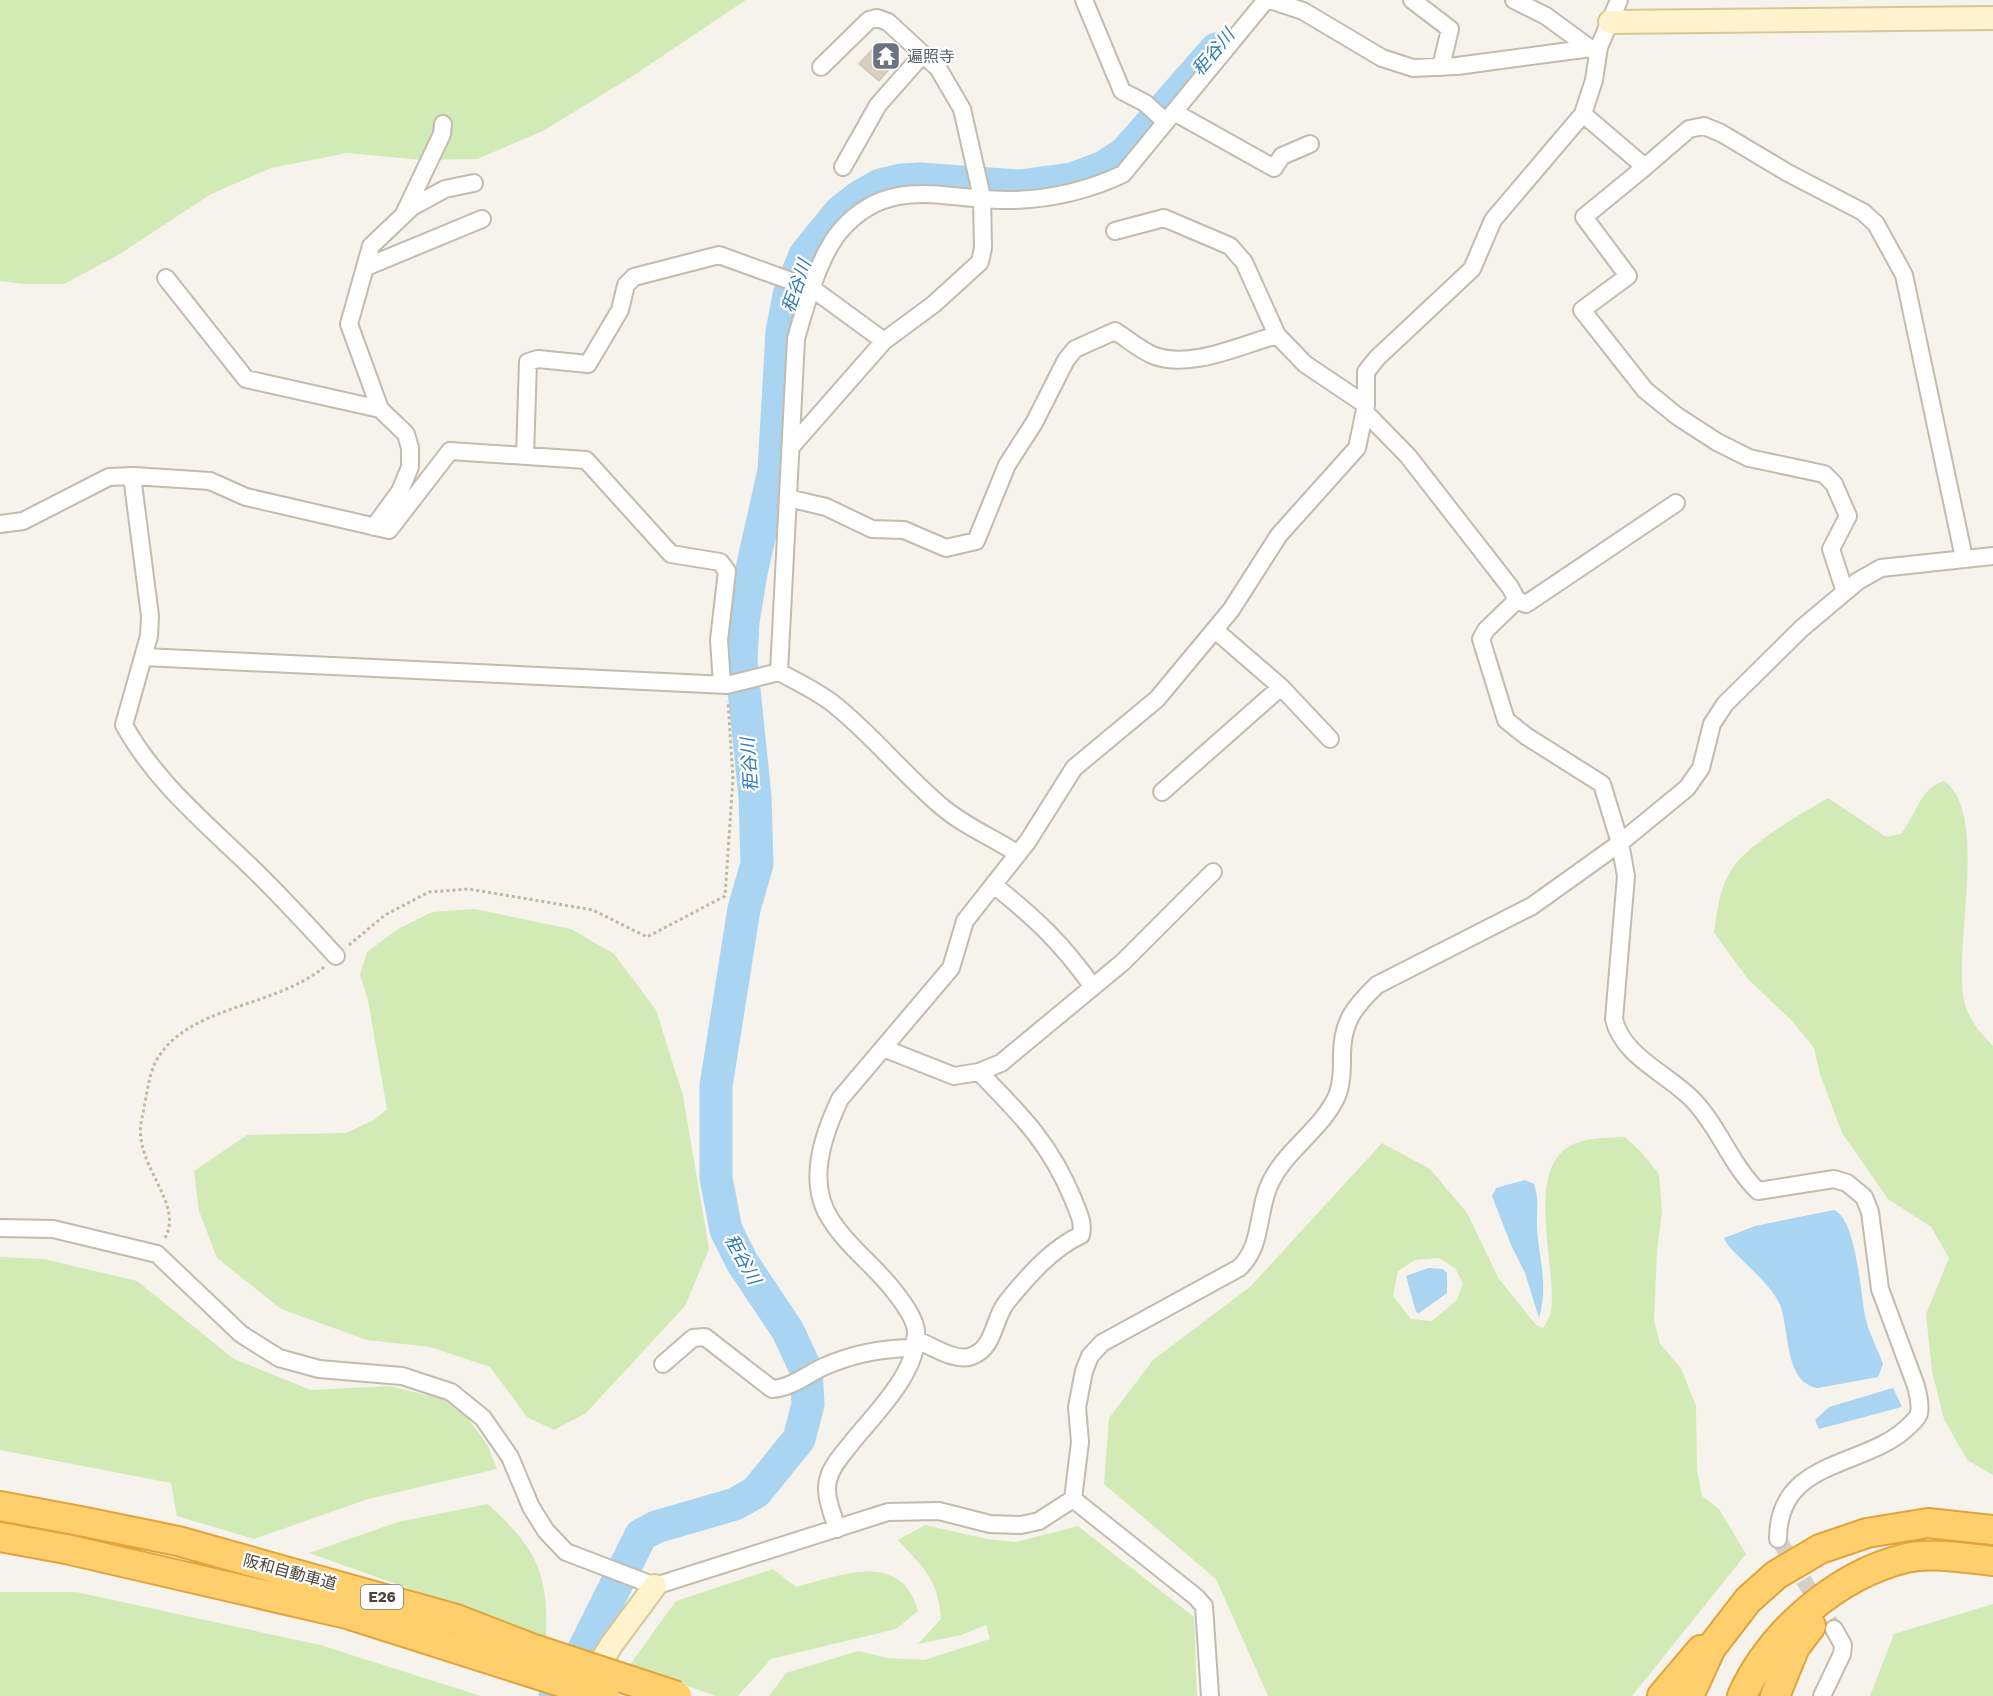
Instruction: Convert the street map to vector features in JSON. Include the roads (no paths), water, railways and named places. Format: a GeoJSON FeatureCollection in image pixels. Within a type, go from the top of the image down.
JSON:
{"type":"FeatureCollection","features":[{"type":"Feature","properties":{"kind":"highway","name":"阪和自動車道"},"geometry":{"type":"LineString","coordinates":[[0,1506],[178,1541],[456,1619],[531,1648],[677,1696]]}},
{"type":"Feature","properties":{"kind":"highway"},"geometry":{"type":"LineString","coordinates":[[1662,1696],[1677,1676],[1748,1600],[1776,1575],[1820,1549],[1867,1533],[1928,1523],[1993,1530]]}},
{"type":"Feature","properties":{"kind":"highway","name":"阪和自動車道"},"geometry":{"type":"LineString","coordinates":[[0,1537],[66,1549],[347,1614],[605,1696]]}},
{"type":"Feature","properties":{"kind":"highway"},"geometry":{"type":"LineString","coordinates":[[1742,1696],[1752,1673],[1782,1636],[1820,1602],[1843,1585],[1869,1571],[1908,1558],[1961,1557],[1993,1561]]}},
{"type":"Feature","properties":{"kind":"highway"},"geometry":{"type":"LineString","coordinates":[[1775,1696],[1795,1647],[1809,1628],[1849,1591],[1908,1558]]}},
{"type":"Feature","properties":{"kind":"highway"},"geometry":{"type":"LineString","coordinates":[[1689,1696],[1711,1648],[1748,1600]]}},
{"type":"Feature","properties":{"kind":"street"},"geometry":{"type":"LineString","coordinates":[[1084,0],[1122,91],[1274,168],[1282,156],[1310,144]]}},
{"type":"Feature","properties":{"kind":"street"},"geometry":{"type":"LineString","coordinates":[[779,672],[796,339],[813,289],[839,231],[856,215],[873,205],[918,193],[982,195],[1010,200],[1049,198],[1094,188],[1123,174],[1268,0],[1303,11],[1382,58],[1413,68],[1441,67],[1595,48]]}},
{"type":"Feature","properties":{"kind":"street"},"geometry":{"type":"LineString","coordinates":[[1412,0],[1450,29],[1441,67]]}},
{"type":"Feature","properties":{"kind":"street"},"geometry":{"type":"LineString","coordinates":[[1514,0],[1546,16],[1595,48]]}},
{"type":"Feature","properties":{"kind":"street"},"geometry":{"type":"LineString","coordinates":[[837,1529],[827,1495],[828,1480],[836,1462],[906,1373],[915,1344],[916,1329],[901,1300],[884,1278],[829,1219],[819,1191],[818,1160],[828,1124],[840,1099],[951,968],[965,921],[1018,854],[1074,768],[1157,699],[1231,610],[1279,535],[1357,448],[1366,409],[1366,372],[1377,358],[1472,269],[1493,220],[1583,114],[1594,80],[1595,48],[1619,0]]}},
{"type":"Feature","properties":{"kind":"street"},"geometry":{"type":"LineString","coordinates":[[1610,22],[1993,17]]}},
{"type":"Feature","properties":{"kind":"street"},"geometry":{"type":"LineString","coordinates":[[791,447],[884,341],[934,304],[980,262],[983,248],[982,195],[977,165],[962,110],[938,68],[888,22],[877,18],[869,20],[821,67]]}},
{"type":"Feature","properties":{"kind":"street"},"geometry":{"type":"LineString","coordinates":[[843,168],[878,105],[923,54]]}},
{"type":"Feature","properties":{"kind":"street"},"geometry":{"type":"LineString","coordinates":[[1583,114],[1645,167]]}},
{"type":"Feature","properties":{"kind":"street"},"geometry":{"type":"LineString","coordinates":[[403,215],[442,134],[443,124]]}},
{"type":"Feature","properties":{"kind":"street"},"geometry":{"type":"LineString","coordinates":[[1845,592],[1830,549],[1848,516],[1834,484],[1824,474],[1749,458],[1717,442],[1677,416],[1645,390],[1582,310],[1628,276],[1584,217],[1689,129],[1704,126],[1721,133],[1788,173],[1863,212],[1876,224],[1904,275],[1964,558]]}},
{"type":"Feature","properties":{"kind":"street"},"geometry":{"type":"LineString","coordinates":[[374,527],[400,491],[410,467],[410,447],[406,435],[380,408],[350,324],[371,246],[412,207],[445,189],[474,183]]}},
{"type":"Feature","properties":{"kind":"street"},"geometry":{"type":"LineString","coordinates":[[1115,231],[1164,218],[1230,246],[1244,262],[1277,335],[1305,364],[1366,409],[1408,456],[1510,587],[1517,600],[1526,604],[1676,503]]}},
{"type":"Feature","properties":{"kind":"street"},"geometry":{"type":"LineString","coordinates":[[366,267],[482,219]]}},
{"type":"Feature","properties":{"kind":"street"},"geometry":{"type":"LineString","coordinates":[[525,456],[528,362],[538,358],[588,364],[620,310],[626,285],[634,277],[719,255],[813,289],[884,341]]}},
{"type":"Feature","properties":{"kind":"street"},"geometry":{"type":"LineString","coordinates":[[166,278],[246,379],[380,408]]}},
{"type":"Feature","properties":{"kind":"street"},"geometry":{"type":"LineString","coordinates":[[788,498],[826,507],[872,529],[904,530],[946,548],[976,541],[1007,465],[1075,349],[1115,331],[1152,355],[1170,360],[1200,357],[1277,335]]}},
{"type":"Feature","properties":{"kind":"street"},"geometry":{"type":"LineString","coordinates":[[0,524],[23,521],[109,477],[132,476],[210,481],[246,497],[389,530],[450,451],[586,460],[671,554],[720,562],[727,571],[719,640],[725,684]]}},
{"type":"Feature","properties":{"kind":"street"},"geometry":{"type":"LineString","coordinates":[[132,476],[150,616],[149,636],[144,657],[124,725],[139,751],[178,799],[254,870],[336,956]]}},
{"type":"Feature","properties":{"kind":"street"},"geometry":{"type":"LineString","coordinates":[[1073,1499],[1080,1442],[1077,1407],[1084,1371],[1090,1356],[1102,1344],[1239,1268],[1250,1258],[1268,1188],[1280,1166],[1326,1113],[1337,1096],[1342,1076],[1344,1025],[1355,1008],[1377,985],[1532,906],[1620,843],[1687,788],[1701,768],[1712,724],[1725,704],[1802,628],[1845,592],[1881,568],[1993,556]]}},
{"type":"Feature","properties":{"kind":"street"},"geometry":{"type":"LineString","coordinates":[[1517,600],[1491,625],[1481,639],[1506,720],[1526,736],[1602,783],[1620,843],[1626,876],[1614,1018],[1617,1032],[1628,1046],[1694,1101],[1746,1179],[1758,1191],[1834,1179],[1847,1183],[1864,1197],[1870,1212],[1880,1288],[1920,1403],[1919,1416],[1899,1436],[1822,1469],[1804,1481],[1787,1500],[1778,1519],[1778,1539]]}},
{"type":"Feature","properties":{"kind":"street"},"geometry":{"type":"LineString","coordinates":[[1215,630],[1281,687],[1330,739]]}},
{"type":"Feature","properties":{"kind":"street"},"geometry":{"type":"LineString","coordinates":[[144,657],[725,684],[779,672],[829,700],[872,737],[940,805],[966,825],[994,838],[1018,854]]}},
{"type":"Feature","properties":{"kind":"street"},"geometry":{"type":"LineString","coordinates":[[1162,792],[1281,687]]}},
{"type":"Feature","properties":{"kind":"street"},"geometry":{"type":"LineString","coordinates":[[883,1048],[954,1076],[979,1072],[1001,1063],[1123,962],[1213,872]]}},
{"type":"Feature","properties":{"kind":"street"},"geometry":{"type":"LineString","coordinates":[[994,885],[1039,922],[1067,950],[1093,987]]}},
{"type":"Feature","properties":{"kind":"street"},"geometry":{"type":"LineString","coordinates":[[663,1364],[693,1338],[705,1337],[772,1389],[783,1389],[824,1366],[872,1351],[915,1344],[960,1358],[972,1356],[988,1343],[1005,1305],[1066,1241],[1081,1235],[1083,1225],[1068,1187],[1043,1140],[979,1072]]}},
{"type":"Feature","properties":{"kind":"street"},"geometry":{"type":"LineString","coordinates":[[0,1228],[53,1229],[157,1254],[241,1334],[279,1358],[319,1369],[402,1377],[451,1392],[483,1418],[510,1457],[531,1507],[541,1523],[566,1552],[655,1586]]}},
{"type":"Feature","properties":{"kind":"street"},"geometry":{"type":"LineString","coordinates":[[580,1696],[612,1644],[655,1586],[888,1512],[939,1511],[990,1524],[1021,1525],[1039,1521],[1073,1499]]}},
{"type":"Feature","properties":{"kind":"street"},"geometry":{"type":"LineString","coordinates":[[1073,1499],[1197,1597],[1204,1606],[1210,1696]]}},
{"type":"Feature","properties":{"kind":"street"},"geometry":{"type":"LineString","coordinates":[[1822,1696],[1842,1654],[1843,1645],[1834,1629]]}},
{"type":"Feature","properties":{"kind":"water"},"geometry":{"type":"Polygon","coordinates":[[[1525,1180],[1534,1184],[1537,1196],[1537,1230],[1543,1285],[1539,1318],[1525,1273],[1511,1245],[1492,1196],[1496,1188],[1525,1180]]]}},
{"type":"Feature","properties":{"kind":"water"},"geometry":{"type":"Polygon","coordinates":[[[1834,1210],[1842,1217],[1853,1242],[1866,1320],[1883,1364],[1878,1377],[1818,1388],[1807,1384],[1799,1377],[1790,1354],[1783,1316],[1775,1295],[1734,1252],[1724,1238],[1755,1226],[1834,1210]]]}},
{"type":"Feature","properties":{"kind":"water"},"geometry":{"type":"Polygon","coordinates":[[[1428,1268],[1443,1269],[1447,1273],[1447,1293],[1419,1313],[1416,1312],[1406,1276],[1428,1268]]]}},
{"type":"Feature","properties":{"kind":"water"},"geometry":{"type":"Polygon","coordinates":[[[1893,1388],[1902,1407],[1819,1429],[1815,1420],[1829,1407],[1893,1388]]]}},
{"type":"Feature","properties":{"kind":"waterway","name":"秬谷川"},"geometry":{"type":"LineString","coordinates":[[555,1696],[583,1651],[641,1535],[656,1527],[735,1504],[756,1492],[799,1439],[808,1404],[806,1370],[788,1331],[742,1262],[726,1230],[716,1178],[716,1086],[744,909],[757,864],[755,797],[741,660],[743,622],[751,573],[774,471],[782,332],[789,295],[805,255],[840,212],[859,197],[880,185],[901,180],[920,179],[1019,186],[1072,179],[1104,167],[1125,153],[1216,49]]}},
{"type":"Feature","properties":{"kind":"tunnel"},"geometry":{"type":"LineString","coordinates":[[1778,1539],[1834,1629]]}},
{"type":"Feature","properties":{"kind":"place","name":"遍照寺"},"geometry":{"type":"Point","coordinates":[886,56]}}]}
